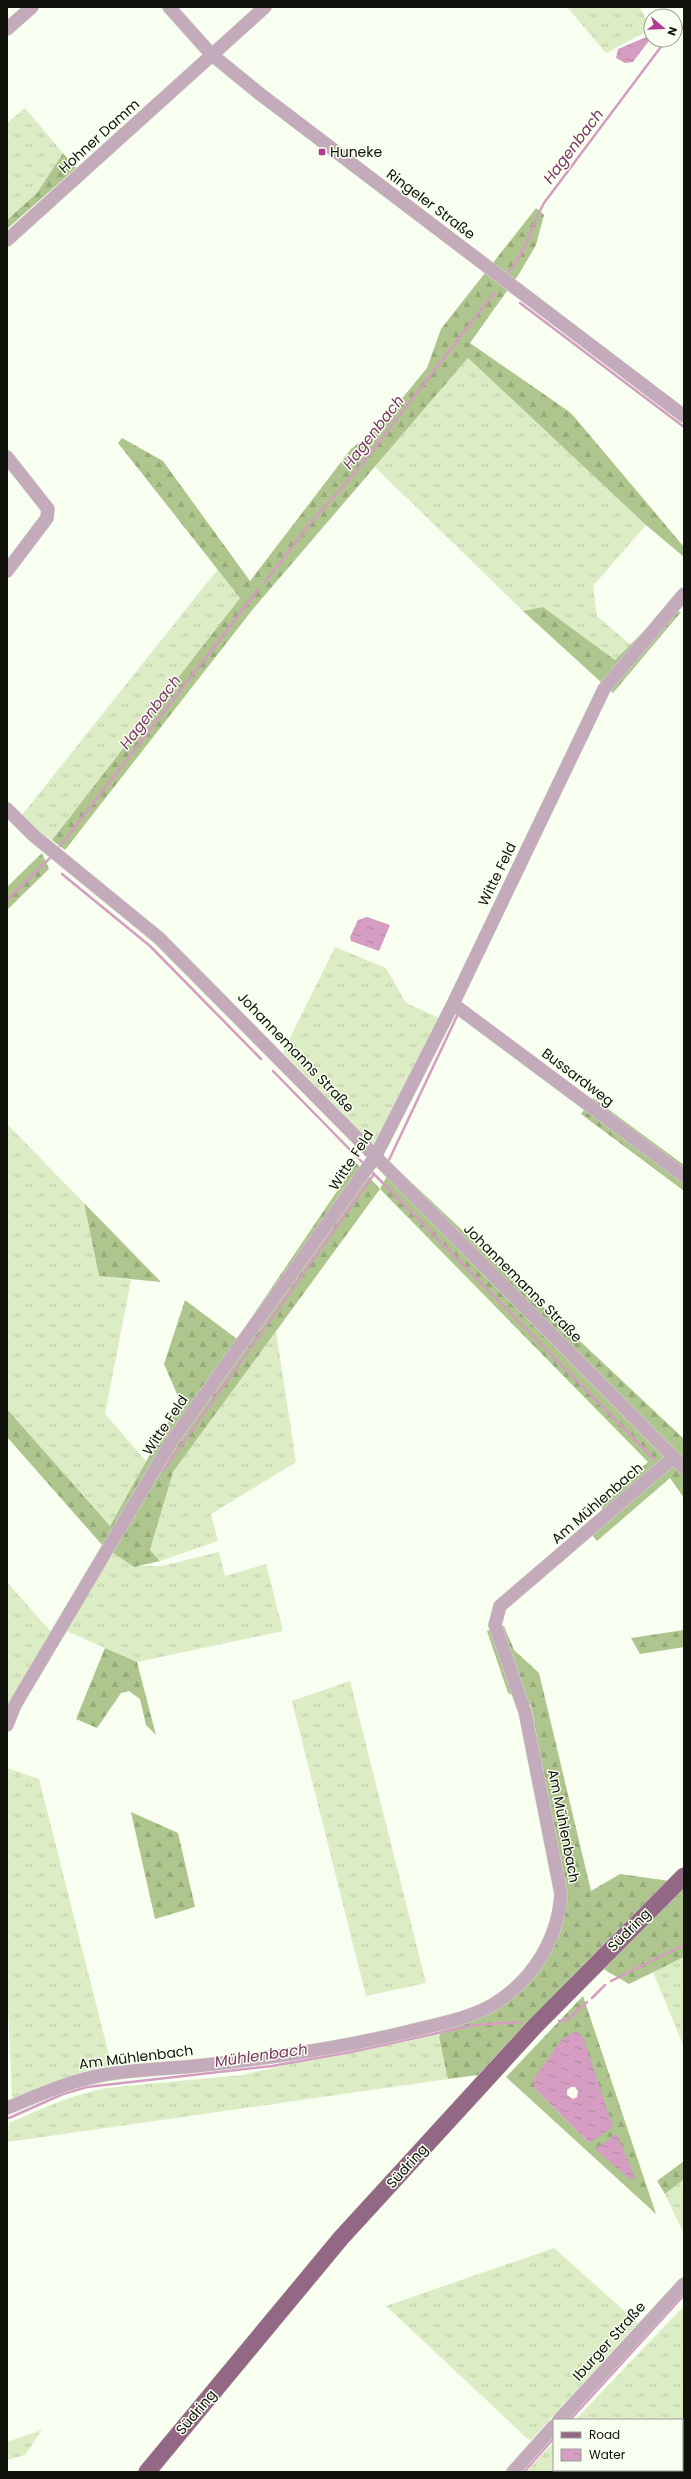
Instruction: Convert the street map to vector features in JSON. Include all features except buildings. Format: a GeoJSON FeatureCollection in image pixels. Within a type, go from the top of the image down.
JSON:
{"type":"FeatureCollection","features":[{"type":"Feature","properties":{"kind":"main road","name":"Südring"},"geometry":{"type":"LineString","coordinates":[[147,2472],[340,2238],[535,2026],[684,1876]]}},
{"type":"Feature","properties":{"kind":"street"},"geometry":{"type":"LineString","coordinates":[[7,29],[32,7]]}},
{"type":"Feature","properties":{"kind":"street","name":"Ringeler Straße"},"geometry":{"type":"LineString","coordinates":[[169,7],[211,54],[260,94],[684,416]]}},
{"type":"Feature","properties":{"kind":"street","name":"Hohner Damm"},"geometry":{"type":"LineString","coordinates":[[7,240],[122,138],[211,54],[265,7]]}},
{"type":"Feature","properties":{"kind":"street"},"geometry":{"type":"LineString","coordinates":[[7,457],[48,509],[47,518],[7,571]]}},
{"type":"Feature","properties":{"kind":"street","name":"Witte Feld"},"geometry":{"type":"LineString","coordinates":[[7,1725],[15,1704],[171,1442],[375,1157],[453,1004],[604,689],[684,594]]}},
{"type":"Feature","properties":{"kind":"street","name":"Johannemanns Straße"},"geometry":{"type":"LineString","coordinates":[[7,809],[33,835],[159,938],[684,1468]]}},
{"type":"Feature","properties":{"kind":"street","name":"Bussardweg"},"geometry":{"type":"LineString","coordinates":[[453,1004],[684,1176]]}},
{"type":"Feature","properties":{"kind":"street","name":"Am Mühlenbach"},"geometry":{"type":"LineString","coordinates":[[7,2108],[74,2081],[105,2074],[263,2059],[365,2042],[426,2027],[482,2009],[518,1986],[546,1950],[560,1913],[561,1894],[525,1712],[495,1625],[500,1606],[674,1457]]}},
{"type":"Feature","properties":{"kind":"street","name":"Iburger Straße"},"geometry":{"type":"LineString","coordinates":[[561,2419],[684,2284]]}},
{"type":"Feature","properties":{"kind":"street"},"geometry":{"type":"LineString","coordinates":[[513,2472],[553,2427]]}},
{"type":"Feature","properties":{"kind":"green space"},"geometry":{"type":"Polygon","coordinates":[[[567,7],[640,7],[643,13],[643,33],[606,53],[567,7]]]}},
{"type":"Feature","properties":{"kind":"green space"},"geometry":{"type":"Polygon","coordinates":[[[25,108],[63,153],[37,193],[7,220],[7,123],[25,108]]]}},
{"type":"Feature","properties":{"kind":"green space"},"geometry":{"type":"Polygon","coordinates":[[[63,153],[76,168],[7,229],[7,220],[37,193],[63,153]]]}},
{"type":"Feature","properties":{"kind":"green space"},"geometry":{"type":"Polygon","coordinates":[[[536,208],[544,215],[536,245],[519,274],[470,343],[571,413],[684,547],[684,557],[646,525],[468,358],[253,609],[65,850],[52,840],[240,598],[118,443],[122,438],[163,461],[250,581],[351,449],[376,430],[427,368],[441,329],[536,208]]]}},
{"type":"Feature","properties":{"kind":"green space"},"geometry":{"type":"Polygon","coordinates":[[[468,358],[646,525],[593,586],[597,616],[631,645],[615,660],[543,607],[523,611],[375,467],[468,358]]]}},
{"type":"Feature","properties":{"kind":"green space"},"geometry":{"type":"Polygon","coordinates":[[[218,569],[240,598],[52,840],[37,830],[22,815],[218,569]]]}},
{"type":"Feature","properties":{"kind":"green space"},"geometry":{"type":"Polygon","coordinates":[[[543,607],[615,660],[665,610],[681,612],[613,693],[523,611],[543,607]]]}},
{"type":"Feature","properties":{"kind":"green space"},"geometry":{"type":"Polygon","coordinates":[[[42,853],[49,869],[7,910],[7,887],[42,853]]]}},
{"type":"Feature","properties":{"kind":"green space"},"geometry":{"type":"Polygon","coordinates":[[[335,947],[386,968],[406,1003],[440,1018],[374,1146],[283,1052],[335,947]]]}},
{"type":"Feature","properties":{"kind":"green space"},"geometry":{"type":"Polygon","coordinates":[[[593,1098],[684,1165],[684,1191],[581,1114],[593,1098]]]}},
{"type":"Feature","properties":{"kind":"green space"},"geometry":{"type":"Polygon","coordinates":[[[7,1124],[84,1203],[99,1276],[131,1280],[105,1414],[147,1462],[110,1526],[7,1409],[7,1124]]]}},
{"type":"Feature","properties":{"kind":"green space"},"geometry":{"type":"Polygon","coordinates":[[[356,1163],[380,1189],[173,1472],[150,1550],[160,1561],[134,1567],[103,1546],[7,1437],[7,1409],[110,1526],[180,1401],[164,1364],[185,1300],[237,1339],[356,1163]]]}},
{"type":"Feature","properties":{"kind":"green space"},"geometry":{"type":"Polygon","coordinates":[[[393,1165],[684,1439],[684,1498],[670,1478],[597,1541],[592,1535],[610,1519],[600,1506],[648,1462],[380,1189],[393,1165]]]}},
{"type":"Feature","properties":{"kind":"green space"},"geometry":{"type":"Polygon","coordinates":[[[84,1203],[161,1282],[99,1276],[84,1203]]]}},
{"type":"Feature","properties":{"kind":"green space"},"geometry":{"type":"Polygon","coordinates":[[[276,1331],[296,1462],[211,1514],[218,1541],[160,1561],[150,1551],[173,1472],[276,1331]]]}},
{"type":"Feature","properties":{"kind":"green space"},"geometry":{"type":"Polygon","coordinates":[[[219,1552],[225,1576],[266,1564],[283,1631],[137,1662],[64,1630],[114,1553],[134,1566],[162,1566],[219,1552]]]}},
{"type":"Feature","properties":{"kind":"green space"},"geometry":{"type":"Polygon","coordinates":[[[7,1582],[52,1633],[7,1714],[7,1582]]]}},
{"type":"Feature","properties":{"kind":"green space"},"geometry":{"type":"Polygon","coordinates":[[[504,1626],[514,1650],[539,1673],[591,1891],[620,1874],[684,1883],[684,1957],[629,1984],[588,1960],[478,2075],[448,2079],[439,2037],[444,2026],[498,2006],[535,1972],[563,1879],[531,1705],[508,1693],[487,1631],[504,1626]]]}},
{"type":"Feature","properties":{"kind":"green space"},"geometry":{"type":"Polygon","coordinates":[[[684,1630],[684,1647],[640,1654],[631,1638],[684,1630]]]}},
{"type":"Feature","properties":{"kind":"green space"},"geometry":{"type":"Polygon","coordinates":[[[105,1648],[137,1662],[156,1735],[146,1725],[140,1699],[129,1691],[121,1693],[97,1728],[76,1719],[105,1648]]]}},
{"type":"Feature","properties":{"kind":"green space"},"geometry":{"type":"Polygon","coordinates":[[[350,1681],[426,1983],[366,1996],[292,1701],[350,1681]]]}},
{"type":"Feature","properties":{"kind":"green space"},"geometry":{"type":"Polygon","coordinates":[[[7,1768],[39,1779],[112,2067],[85,2071],[12,2098],[7,1985],[7,1768]]]}},
{"type":"Feature","properties":{"kind":"green space"},"geometry":{"type":"Polygon","coordinates":[[[131,1812],[178,1833],[195,1907],[155,1919],[131,1812]]]}},
{"type":"Feature","properties":{"kind":"green space"},"geometry":{"type":"Polygon","coordinates":[[[684,1957],[684,2047],[653,1972],[684,1957]]]}},
{"type":"Feature","properties":{"kind":"green space"},"geometry":{"type":"Polygon","coordinates":[[[583,1996],[656,2214],[506,2077],[583,1996]],[[583,2037],[535,2089],[589,2143],[583,2037]]]}},
{"type":"Feature","properties":{"kind":"green space"},"geometry":{"type":"Polygon","coordinates":[[[444,2026],[439,2037],[448,2079],[7,2142],[9,2123],[81,2094],[106,2088],[242,2075],[401,2039],[444,2026]]]}},
{"type":"Feature","properties":{"kind":"green space"},"geometry":{"type":"Polygon","coordinates":[[[684,2161],[684,2179],[665,2194],[657,2181],[684,2161]]]}},
{"type":"Feature","properties":{"kind":"green space"},"geometry":{"type":"Polygon","coordinates":[[[684,2179],[684,2234],[665,2194],[684,2179]]]}},
{"type":"Feature","properties":{"kind":"green space"},"geometry":{"type":"Polygon","coordinates":[[[554,2248],[638,2323],[530,2441],[386,2306],[554,2248]]]}},
{"type":"Feature","properties":{"kind":"green space"},"geometry":{"type":"Polygon","coordinates":[[[684,2306],[684,2472],[526,2472],[553,2443],[553,2471],[683,2471],[683,2419],[576,2419],[684,2306]]]}},
{"type":"Feature","properties":{"kind":"green space"},"geometry":{"type":"Polygon","coordinates":[[[42,2430],[25,2455],[7,2460],[7,2442],[42,2430]]]}},
{"type":"Feature","properties":{"kind":"water"},"geometry":{"type":"Polygon","coordinates":[[[643,38],[644,48],[633,62],[625,63],[616,58],[618,49],[643,38]]]}},
{"type":"Feature","properties":{"kind":"water"},"geometry":{"type":"Polygon","coordinates":[[[367,917],[390,925],[379,951],[351,941],[350,937],[358,920],[367,917]]]}},
{"type":"Feature","properties":{"kind":"water"},"geometry":{"type":"Polygon","coordinates":[[[576,2031],[583,2037],[613,2127],[589,2143],[535,2089],[533,2080],[562,2039],[576,2031]],[[571,2087],[567,2090],[567,2095],[573,2099],[577,2097],[578,2091],[575,2087],[571,2087]]]}},
{"type":"Feature","properties":{"kind":"water"},"geometry":{"type":"Polygon","coordinates":[[[617,2134],[635,2178],[631,2180],[595,2149],[617,2134]]]}},
{"type":"Feature","properties":{"kind":"waterway","name":"Hagenbach"},"geometry":{"type":"LineString","coordinates":[[509,272],[520,256],[544,203],[660,48]]}},
{"type":"Feature","properties":{"kind":"waterway","name":"Hagenbach"},"geometry":{"type":"LineString","coordinates":[[265,582],[309,525],[358,469],[494,293]]}},
{"type":"Feature","properties":{"kind":"waterway"},"geometry":{"type":"LineString","coordinates":[[520,303],[684,427]]}},
{"type":"Feature","properties":{"kind":"waterway","name":"Hagenbach"},"geometry":{"type":"LineString","coordinates":[[60,846],[258,590]]}},
{"type":"Feature","properties":{"kind":"waterway","name":"Hagenbach"},"geometry":{"type":"LineString","coordinates":[[7,900],[52,856]]}},
{"type":"Feature","properties":{"kind":"waterway"},"geometry":{"type":"LineString","coordinates":[[62,874],[150,946],[261,1059]]}},
{"type":"Feature","properties":{"kind":"waterway"},"geometry":{"type":"LineString","coordinates":[[389,1160],[458,1014]]}},
{"type":"Feature","properties":{"kind":"waterway"},"geometry":{"type":"LineString","coordinates":[[273,1071],[364,1164]]}},
{"type":"Feature","properties":{"kind":"waterway"},"geometry":{"type":"LineString","coordinates":[[371,1171],[654,1459]]}},
{"type":"Feature","properties":{"kind":"waterway"},"geometry":{"type":"LineString","coordinates":[[163,1471],[374,1174]]}},
{"type":"Feature","properties":{"kind":"waterway","name":"Mühlenbach"},"geometry":{"type":"LineString","coordinates":[[611,1981],[684,1945]]}},
{"type":"Feature","properties":{"kind":"waterway","name":"Mühlenbach"},"geometry":{"type":"LineString","coordinates":[[592,1998],[605,1985]]}},
{"type":"Feature","properties":{"kind":"waterway","name":"Mühlenbach"},"geometry":{"type":"LineString","coordinates":[[559,2021],[567,2020],[587,2002]]}},
{"type":"Feature","properties":{"kind":"waterway","name":"Mühlenbach"},"geometry":{"type":"LineString","coordinates":[[9,2118],[63,2094],[87,2087],[272,2066],[351,2052],[474,2025],[520,2022]]}},
{"type":"Feature","properties":{"kind":"waterway"},"geometry":{"type":"LineString","coordinates":[[571,2419],[684,2295]]}},
{"type":"Feature","properties":{"kind":"waterway"},"geometry":{"type":"LineString","coordinates":[[524,2472],[553,2439]]}},
{"type":"Feature","properties":{"kind":"place","name":"Huneke"},"geometry":{"type":"Point","coordinates":[322,152]}}]}
